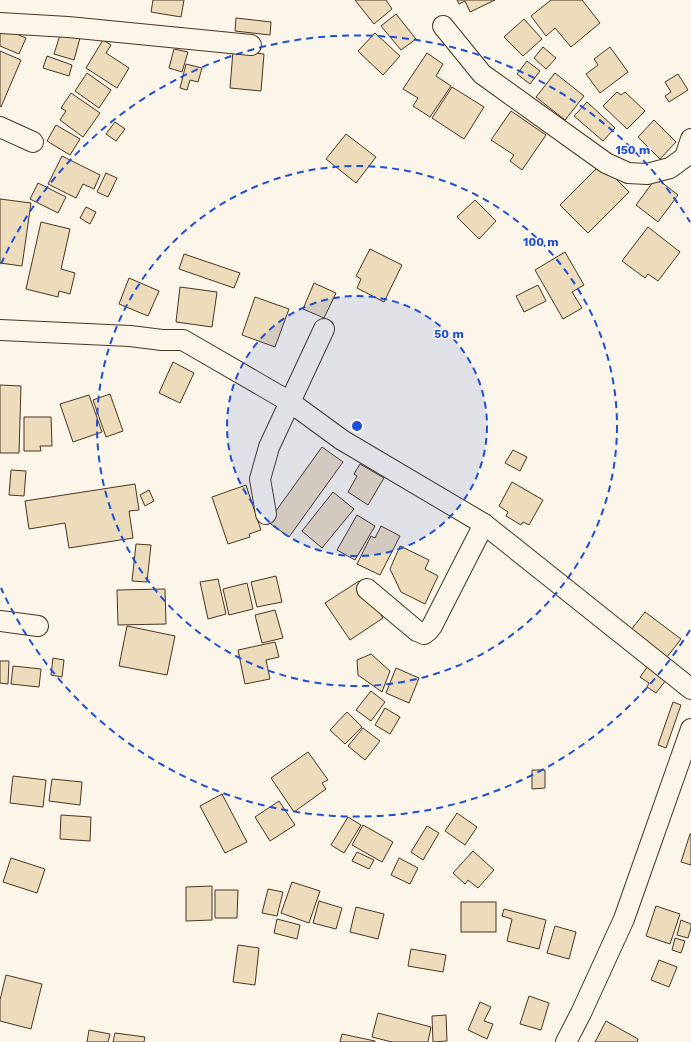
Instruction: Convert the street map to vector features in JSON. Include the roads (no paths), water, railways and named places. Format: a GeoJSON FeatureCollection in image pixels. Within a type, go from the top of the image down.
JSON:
{"type":"FeatureCollection","features":[{"type":"Feature","properties":{"kind":"street"},"geometry":{"type":"LineString","coordinates":[[0,23],[76,28],[251,45]]}},
{"type":"Feature","properties":{"kind":"street"},"geometry":{"type":"LineString","coordinates":[[443,26],[482,74],[606,163],[628,173],[647,174],[670,168],[685,157],[691,139]]}},
{"type":"Feature","properties":{"kind":"street"},"geometry":{"type":"LineString","coordinates":[[0,128],[33,142]]}},
{"type":"Feature","properties":{"kind":"street"},"geometry":{"type":"LineString","coordinates":[[0,330],[183,340],[290,402],[342,440],[484,524],[691,689]]}},
{"type":"Feature","properties":{"kind":"street"},"geometry":{"type":"LineString","coordinates":[[266,514],[260,479],[269,447],[324,330]]}},
{"type":"Feature","properties":{"kind":"street"},"geometry":{"type":"LineString","coordinates":[[367,589],[417,631],[424,634],[432,626],[484,524]]}},
{"type":"Feature","properties":{"kind":"street"},"geometry":{"type":"LineString","coordinates":[[0,621],[38,626]]}},
{"type":"Feature","properties":{"kind":"street"},"geometry":{"type":"LineString","coordinates":[[566,1042],[624,919],[691,729]]}}]}
